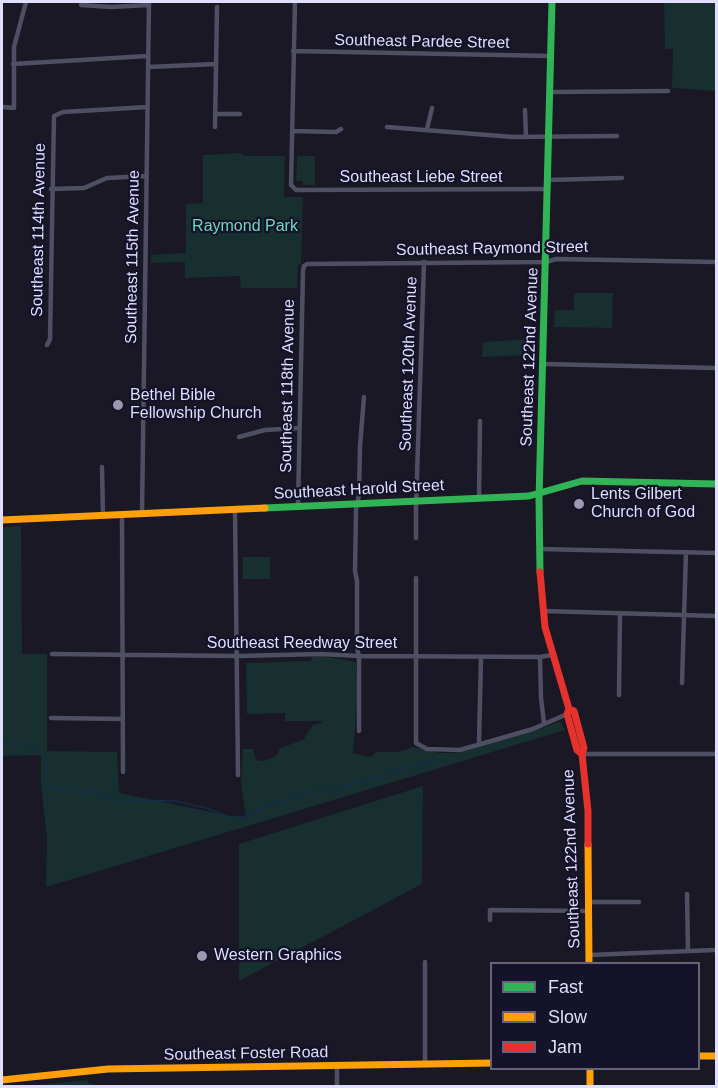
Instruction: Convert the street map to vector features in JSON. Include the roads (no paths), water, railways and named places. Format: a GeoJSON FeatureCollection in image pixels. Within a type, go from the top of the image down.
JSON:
{"type":"FeatureCollection","features":[{"type":"Feature","properties":{"kind":"main road","name":"Southeast 122nd Avenue"},"geometry":{"type":"LineString","coordinates":[[552,2],[540,549],[543,611],[552,655],[568,711],[574,711],[584,748],[582,754],[588,803],[589,962]]}},
{"type":"Feature","properties":{"kind":"main road","name":"Southeast Harold Street"},"geometry":{"type":"LineString","coordinates":[[2,520],[529,496],[568,483],[586,480],[717,484]]}},
{"type":"Feature","properties":{"kind":"main road"},"geometry":{"type":"LineString","coordinates":[[700,1056],[717,1056]]}},
{"type":"Feature","properties":{"kind":"main road","name":"Southeast Foster Road"},"geometry":{"type":"LineString","coordinates":[[2,1080],[108,1069],[490,1063]]}},
{"type":"Feature","properties":{"kind":"main road"},"geometry":{"type":"LineString","coordinates":[[590,1070],[590,1086]]}},
{"type":"Feature","properties":{"kind":"street"},"geometry":{"type":"LineString","coordinates":[[2,107],[14,108],[16,38],[26,2]]}},
{"type":"Feature","properties":{"kind":"street"},"geometry":{"type":"LineString","coordinates":[[295,2],[293,131],[336,132],[341,129]]}},
{"type":"Feature","properties":{"kind":"street"},"geometry":{"type":"LineString","coordinates":[[81,5],[111,8],[148,3]]}},
{"type":"Feature","properties":{"kind":"street","name":"Southeast 115th Avenue"},"geometry":{"type":"LineString","coordinates":[[142,514],[148,3]]}},
{"type":"Feature","properties":{"kind":"street"},"geometry":{"type":"LineString","coordinates":[[215,127],[217,8]]}},
{"type":"Feature","properties":{"kind":"street","name":"Southeast Pardee Street"},"geometry":{"type":"LineString","coordinates":[[293,51],[551,56]]}},
{"type":"Feature","properties":{"kind":"street"},"geometry":{"type":"LineString","coordinates":[[14,64],[148,56]]}},
{"type":"Feature","properties":{"kind":"street"},"geometry":{"type":"LineString","coordinates":[[148,67],[216,64]]}},
{"type":"Feature","properties":{"kind":"street"},"geometry":{"type":"LineString","coordinates":[[550,92],[668,91]]}},
{"type":"Feature","properties":{"kind":"street","name":"Southeast 114th Avenue"},"geometry":{"type":"LineString","coordinates":[[47,345],[50,331],[54,116],[63,112],[147,107]]}},
{"type":"Feature","properties":{"kind":"street"},"geometry":{"type":"LineString","coordinates":[[427,129],[432,108]]}},
{"type":"Feature","properties":{"kind":"street"},"geometry":{"type":"LineString","coordinates":[[525,110],[526,137]]}},
{"type":"Feature","properties":{"kind":"street"},"geometry":{"type":"LineString","coordinates":[[216,114],[240,114]]}},
{"type":"Feature","properties":{"kind":"street"},"geometry":{"type":"LineString","coordinates":[[387,127],[526,137],[617,136]]}},
{"type":"Feature","properties":{"kind":"street","name":"Southeast Liebe Street"},"geometry":{"type":"LineString","coordinates":[[293,131],[291,185],[295,190],[548,189]]}},
{"type":"Feature","properties":{"kind":"street"},"geometry":{"type":"LineString","coordinates":[[51,189],[84,188],[107,178],[146,176]]}},
{"type":"Feature","properties":{"kind":"street"},"geometry":{"type":"LineString","coordinates":[[548,180],[622,178]]}},
{"type":"Feature","properties":{"kind":"street","name":"Southeast Raymond Street"},"geometry":{"type":"LineString","coordinates":[[304,266],[307,264],[424,262],[546,262],[556,259],[717,262]]}},
{"type":"Feature","properties":{"kind":"street","name":"Southeast 120th Avenue"},"geometry":{"type":"LineString","coordinates":[[416,538],[424,262]]}},
{"type":"Feature","properties":{"kind":"street","name":"Southeast 118th Avenue"},"geometry":{"type":"LineString","coordinates":[[298,506],[304,266]]}},
{"type":"Feature","properties":{"kind":"street"},"geometry":{"type":"LineString","coordinates":[[543,364],[717,368]]}},
{"type":"Feature","properties":{"kind":"street"},"geometry":{"type":"LineString","coordinates":[[359,731],[359,657],[355,571],[364,397]]}},
{"type":"Feature","properties":{"kind":"street"},"geometry":{"type":"LineString","coordinates":[[479,498],[480,421]]}},
{"type":"Feature","properties":{"kind":"street"},"geometry":{"type":"LineString","coordinates":[[239,437],[272,429],[299,428]]}},
{"type":"Feature","properties":{"kind":"street"},"geometry":{"type":"LineString","coordinates":[[102,467],[103,516]]}},
{"type":"Feature","properties":{"kind":"street"},"geometry":{"type":"LineString","coordinates":[[235,509],[238,775]]}},
{"type":"Feature","properties":{"kind":"street"},"geometry":{"type":"LineString","coordinates":[[122,515],[123,772]]}},
{"type":"Feature","properties":{"kind":"street"},"geometry":{"type":"LineString","coordinates":[[540,549],[717,553]]}},
{"type":"Feature","properties":{"kind":"street"},"geometry":{"type":"LineString","coordinates":[[682,683],[686,615],[686,552]]}},
{"type":"Feature","properties":{"kind":"street"},"geometry":{"type":"LineString","coordinates":[[416,578],[416,743],[427,749],[460,750],[533,729],[568,711]]}},
{"type":"Feature","properties":{"kind":"street"},"geometry":{"type":"LineString","coordinates":[[543,611],[717,616]]}},
{"type":"Feature","properties":{"kind":"street"},"geometry":{"type":"LineString","coordinates":[[619,695],[620,613]]}},
{"type":"Feature","properties":{"kind":"street","name":"Southeast Reedway Street"},"geometry":{"type":"LineString","coordinates":[[52,654],[122,656],[321,654],[359,657],[540,657],[552,655]]}},
{"type":"Feature","properties":{"kind":"street"},"geometry":{"type":"LineString","coordinates":[[479,743],[481,657]]}},
{"type":"Feature","properties":{"kind":"street"},"geometry":{"type":"LineString","coordinates":[[540,657],[544,723]]}},
{"type":"Feature","properties":{"kind":"street"},"geometry":{"type":"LineString","coordinates":[[51,718],[123,719]]}},
{"type":"Feature","properties":{"kind":"street"},"geometry":{"type":"LineString","coordinates":[[582,754],[717,754]]}},
{"type":"Feature","properties":{"kind":"street"},"geometry":{"type":"LineString","coordinates":[[687,894],[688,951]]}},
{"type":"Feature","properties":{"kind":"street"},"geometry":{"type":"LineString","coordinates":[[589,902],[639,902]]}},
{"type":"Feature","properties":{"kind":"street"},"geometry":{"type":"LineString","coordinates":[[490,920],[490,910],[589,911]]}},
{"type":"Feature","properties":{"kind":"street"},"geometry":{"type":"LineString","coordinates":[[589,955],[714,950]]}},
{"type":"Feature","properties":{"kind":"street"},"geometry":{"type":"LineString","coordinates":[[425,962],[425,1065]]}},
{"type":"Feature","properties":{"kind":"street"},"geometry":{"type":"LineString","coordinates":[[337,1067],[337,1086]]}},
{"type":"Feature","properties":{"kind":"waterway"},"geometry":{"type":"LineString","coordinates":[[2,742],[29,746],[43,753],[47,761],[47,780],[52,788],[95,793],[115,800],[175,801],[206,808],[230,817],[245,817],[268,804],[283,802],[313,790],[335,790],[409,766],[438,760]]}},
{"type":"Feature","properties":{"kind":"place","name":"Bethel Bible Fellowship Church"},"geometry":{"type":"Point","coordinates":[118,405]}},
{"type":"Feature","properties":{"kind":"place","name":"Lents Gilbert Church of God"},"geometry":{"type":"Point","coordinates":[579,504]}},
{"type":"Feature","properties":{"kind":"place","name":"Western Graphics"},"geometry":{"type":"Point","coordinates":[202,956]}},
{"type":"Feature","properties":{"kind":"park label","name":"Raymond Park"},"geometry":{"type":"Point","coordinates":[245,227]}}]}
